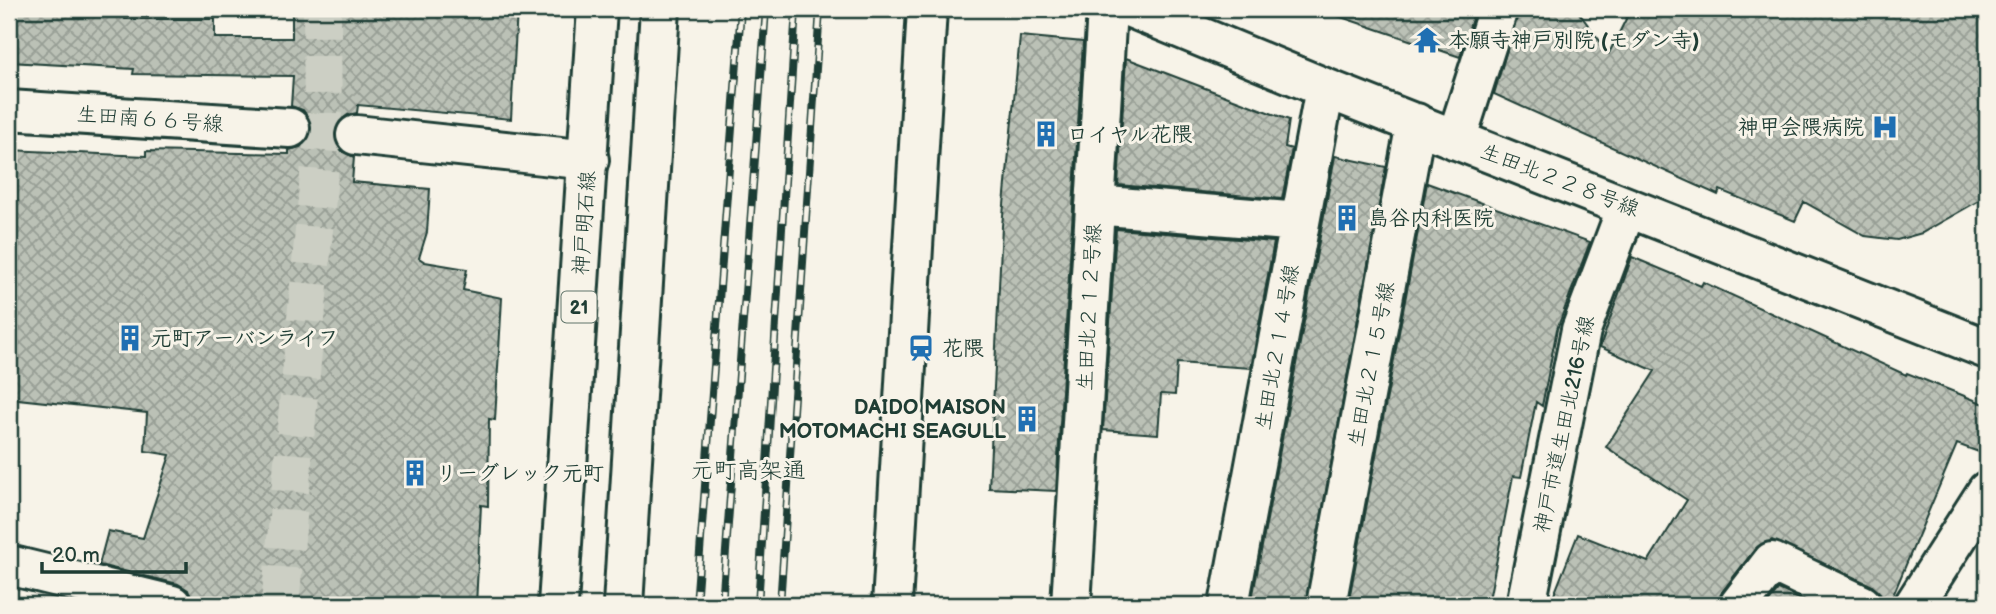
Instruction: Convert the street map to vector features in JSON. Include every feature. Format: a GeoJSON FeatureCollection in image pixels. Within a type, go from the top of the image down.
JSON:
{"type":"FeatureCollection","features":[{"type":"Feature","properties":{"kind":"street","name":"神戸明石線"},"geometry":{"type":"LineString","coordinates":[[558,605],[597,9]]}},
{"type":"Feature","properties":{"kind":"street"},"geometry":{"type":"LineString","coordinates":[[623,605],[660,9]]}},
{"type":"Feature","properties":{"kind":"street"},"geometry":{"type":"LineString","coordinates":[[892,605],[927,9]]}},
{"type":"Feature","properties":{"kind":"street","name":"生田北２１２号線"},"geometry":{"type":"LineString","coordinates":[[1071,605],[1107,9]]}},
{"type":"Feature","properties":{"kind":"street","name":"生田北２２８号線"},"geometry":{"type":"LineString","coordinates":[[1133,9],[1325,88],[1987,349]]}},
{"type":"Feature","properties":{"kind":"street"},"geometry":{"type":"LineString","coordinates":[[1456,140],[1498,9]]}},
{"type":"Feature","properties":{"kind":"street","name":"生田北２１４号線"},"geometry":{"type":"LineString","coordinates":[[1229,605],[1325,88]]}},
{"type":"Feature","properties":{"kind":"street","name":"生田南６６号線"},"geometry":{"type":"LineString","coordinates":[[9,110],[290,128]]}},
{"type":"Feature","properties":{"kind":"street","name":"生田北２１５号線"},"geometry":{"type":"LineString","coordinates":[[1326,605],[1416,123]]}},
{"type":"Feature","properties":{"kind":"street"},"geometry":{"type":"LineString","coordinates":[[356,135],[589,160]]}},
{"type":"Feature","properties":{"kind":"street"},"geometry":{"type":"LineString","coordinates":[[1095,205],[1300,222]]}},
{"type":"Feature","properties":{"kind":"street","name":"神戸市道生田北216号線"},"geometry":{"type":"LineString","coordinates":[[1526,605],[1580,331],[1627,207]]}},
{"type":"Feature","properties":{"kind":"street"},"geometry":{"type":"LineString","coordinates":[[1914,605],[1987,491]]}},
{"type":"Feature","properties":{"kind":"street"},"geometry":{"type":"LineString","coordinates":[[1739,605],[1772,562],[1862,605]]}},
{"type":"Feature","properties":{"kind":"street"},"geometry":{"type":"LineString","coordinates":[[9,565],[172,605]]}},
{"type":"Feature","properties":{"kind":"building"},"geometry":{"type":"Polygon","coordinates":[[[9,9],[126,9],[125,19],[215,19],[215,38],[292,38],[292,9],[517,9],[511,119],[358,105],[357,113],[348,115],[339,122],[334,133],[336,144],[343,152],[354,157],[352,182],[430,189],[427,232],[419,258],[425,262],[467,269],[463,290],[502,298],[495,420],[489,419],[488,506],[481,505],[476,605],[193,605],[188,590],[178,584],[99,565],[108,531],[143,538],[170,455],[145,451],[147,413],[9,398],[9,150],[146,156],[146,151],[289,154],[289,150],[308,141],[312,129],[303,110],[291,106],[293,76],[133,74],[134,69],[9,62],[9,9]]]}},
{"type":"Feature","properties":{"kind":"building","name":"本願寺神戸別院 (モダン寺)"},"geometry":{"type":"Polygon","coordinates":[[[1339,9],[1475,9],[1460,57],[1338,16],[1339,9]]]}},
{"type":"Feature","properties":{"kind":"building"},"geometry":{"type":"Polygon","coordinates":[[[1519,9],[1576,9],[1609,53],[1631,9],[1987,9],[1987,196],[1922,233],[1897,240],[1865,236],[1804,202],[1795,221],[1720,190],[1718,195],[1494,94],[1519,9]]]}},
{"type":"Feature","properties":{"kind":"building"},"geometry":{"type":"Polygon","coordinates":[[[1020,36],[1083,42],[1056,491],[989,488],[1002,226],[1020,36]]]}},
{"type":"Feature","properties":{"kind":"building"},"geometry":{"type":"Polygon","coordinates":[[[1126,58],[1289,120],[1285,147],[1292,149],[1282,199],[1118,185],[1126,58]]]}},
{"type":"Feature","properties":{"kind":"building"},"geometry":{"type":"Polygon","coordinates":[[[1335,156],[1386,167],[1305,605],[1251,605],[1335,156]]]}},
{"type":"Feature","properties":{"kind":"building"},"geometry":{"type":"Polygon","coordinates":[[[1427,183],[1590,242],[1557,329],[1542,406],[1536,402],[1521,477],[1513,476],[1488,605],[1348,605],[1427,183]]]}},
{"type":"Feature","properties":{"kind":"building"},"geometry":{"type":"Polygon","coordinates":[[[1116,229],[1274,242],[1251,368],[1177,363],[1175,395],[1161,394],[1158,434],[1103,430],[1116,229]]]}},
{"type":"Feature","properties":{"kind":"building"},"geometry":{"type":"Polygon","coordinates":[[[1632,257],[1701,286],[1703,282],[1906,375],[1907,373],[1987,405],[1987,455],[1957,444],[1889,605],[1884,605],[1880,593],[1871,585],[1772,540],[1755,549],[1722,592],[1718,605],[1550,605],[1578,534],[1648,562],[1687,500],[1606,447],[1655,371],[1600,347],[1632,257]]]}},
{"type":"Feature","properties":{"kind":"building"},"geometry":{"type":"Polygon","coordinates":[[[1779,589],[1812,605],[1766,605],[1779,589]]]}},
{"type":"Feature","properties":{"kind":"tunnel"},"geometry":{"type":"LineString","coordinates":[[280,605],[323,131],[322,9]]}},
{"type":"Feature","properties":{"kind":"railway"},"geometry":{"type":"LineString","coordinates":[[696,605],[741,9]]}},
{"type":"Feature","properties":{"kind":"railway"},"geometry":{"type":"LineString","coordinates":[[722,605],[766,9]]}},
{"type":"Feature","properties":{"kind":"railway"},"geometry":{"type":"LineString","coordinates":[[758,605],[796,9]]}},
{"type":"Feature","properties":{"kind":"railway"},"geometry":{"type":"LineString","coordinates":[[780,605],[820,9]]}},
{"type":"Feature","properties":{"kind":"place","name":"本願寺神戸別院 (モダン寺)"},"geometry":{"type":"Point","coordinates":[1427,40]}},
{"type":"Feature","properties":{"kind":"place","name":"神甲会隈病院"},"geometry":{"type":"Point","coordinates":[1885,127]}},
{"type":"Feature","properties":{"kind":"place","name":"ロイヤル花隈"},"geometry":{"type":"Point","coordinates":[1046,134]}},
{"type":"Feature","properties":{"kind":"place","name":"島谷内科医院"},"geometry":{"type":"Point","coordinates":[1347,218]}},
{"type":"Feature","properties":{"kind":"place","name":"元町アーバンライフ"},"geometry":{"type":"Point","coordinates":[130,338]}},
{"type":"Feature","properties":{"kind":"place","name":"花隈"},"geometry":{"type":"Point","coordinates":[921,348]}},
{"type":"Feature","properties":{"kind":"place","name":"DAIDO MAISON MOTOMACHI SEAGULL"},"geometry":{"type":"Point","coordinates":[1027,419]}},
{"type":"Feature","properties":{"kind":"place","name":"リーグレック元町"},"geometry":{"type":"Point","coordinates":[415,473]}},
{"type":"Feature","properties":{"kind":"district","name":"元町高架通"},"geometry":{"type":"Point","coordinates":[748,470]}}]}
